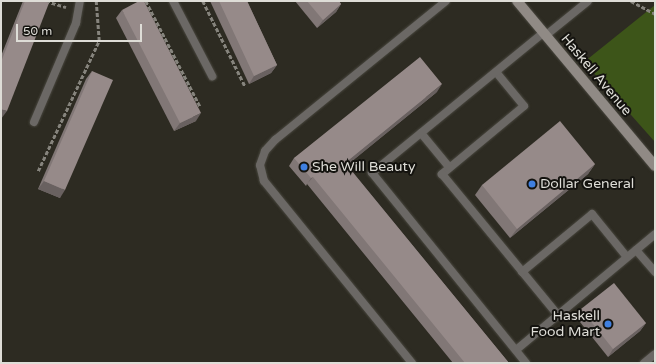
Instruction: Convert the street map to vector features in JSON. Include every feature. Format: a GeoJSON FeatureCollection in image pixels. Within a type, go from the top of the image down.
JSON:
{"type":"FeatureCollection","features":[{"type":"Feature","properties":{"kind":"main road","name":"Haskell Avenue"},"geometry":{"type":"LineString","coordinates":[[516,1],[655,166]]}},
{"type":"Feature","properties":{"kind":"lane"},"geometry":{"type":"LineString","coordinates":[[34,122],[76,23],[80,1]]}},
{"type":"Feature","properties":{"kind":"lane"},"geometry":{"type":"LineString","coordinates":[[173,1],[212,76]]}},
{"type":"Feature","properties":{"kind":"lane"},"geometry":{"type":"LineString","coordinates":[[412,363],[264,180],[260,165],[265,151],[275,140],[446,1]]}},
{"type":"Feature","properties":{"kind":"lane"},"geometry":{"type":"LineString","coordinates":[[526,363],[372,173],[496,72],[588,1]]}},
{"type":"Feature","properties":{"kind":"lane"},"geometry":{"type":"LineString","coordinates":[[496,72],[524,106],[442,174],[558,315]]}},
{"type":"Feature","properties":{"kind":"lane"},"geometry":{"type":"LineString","coordinates":[[421,133],[449,167]]}},
{"type":"Feature","properties":{"kind":"lane"},"geometry":{"type":"LineString","coordinates":[[522,272],[592,214],[627,257]]}},
{"type":"Feature","properties":{"kind":"lane"},"geometry":{"type":"LineString","coordinates":[[516,350],[655,234]]}},
{"type":"Feature","properties":{"kind":"lane"},"geometry":{"type":"LineString","coordinates":[[636,250],[655,272]]}},
{"type":"Feature","properties":{"kind":"lane"},"geometry":{"type":"LineString","coordinates":[[644,363],[655,354]]}},
{"type":"Feature","properties":{"kind":"path"},"geometry":{"type":"LineString","coordinates":[[46,1],[69,8]]}},
{"type":"Feature","properties":{"kind":"path"},"geometry":{"type":"LineString","coordinates":[[38,171],[99,41],[96,1]]}},
{"type":"Feature","properties":{"kind":"path"},"geometry":{"type":"LineString","coordinates":[[146,1],[200,106]]}},
{"type":"Feature","properties":{"kind":"path"},"geometry":{"type":"LineString","coordinates":[[203,1],[245,86]]}},
{"type":"Feature","properties":{"kind":"path"},"geometry":{"type":"LineString","coordinates":[[631,1],[655,14]]}},
{"type":"Feature","properties":{"kind":"green space"},"geometry":{"type":"Polygon","coordinates":[[[655,5],[655,142],[584,62],[655,5]]]}},
{"type":"Feature","properties":{"kind":"building"},"geometry":{"type":"Polygon","coordinates":[[[25,1],[44,1],[49,3],[7,111],[1,109],[1,62],[25,1]]]}},
{"type":"Feature","properties":{"kind":"building"},"geometry":{"type":"Polygon","coordinates":[[[139,1],[144,1],[201,113],[180,123],[122,10],[139,1]]]}},
{"type":"Feature","properties":{"kind":"building"},"geometry":{"type":"Polygon","coordinates":[[[219,1],[247,1],[277,65],[254,76],[219,1]]]}},
{"type":"Feature","properties":{"kind":"building"},"geometry":{"type":"Polygon","coordinates":[[[307,1],[339,1],[341,4],[323,20],[307,1]]]}},
{"type":"Feature","properties":{"kind":"building"},"geometry":{"type":"Polygon","coordinates":[[[420,57],[442,84],[345,163],[509,363],[465,363],[313,177],[311,178],[294,158],[420,57]]]}},
{"type":"Feature","properties":{"kind":"building"},"geometry":{"type":"Polygon","coordinates":[[[92,71],[113,80],[65,190],[44,181],[92,71]]]}},
{"type":"Feature","properties":{"kind":"building","name":"Dollar General"},"geometry":{"type":"Polygon","coordinates":[[[560,121],[595,164],[517,229],[482,185],[560,121]]]}},
{"type":"Feature","properties":{"kind":"building","name":"Haskell Food Mart"},"geometry":{"type":"Polygon","coordinates":[[[614,283],[646,323],[613,349],[581,309],[614,283]]]}},
{"type":"Feature","properties":{"kind":"place","name":"She Will Beauty"},"geometry":{"type":"Point","coordinates":[304,167]}},
{"type":"Feature","properties":{"kind":"place","name":"Dollar General"},"geometry":{"type":"Point","coordinates":[532,184]}},
{"type":"Feature","properties":{"kind":"place","name":"Haskell Food Mart"},"geometry":{"type":"Point","coordinates":[608,324]}}]}
